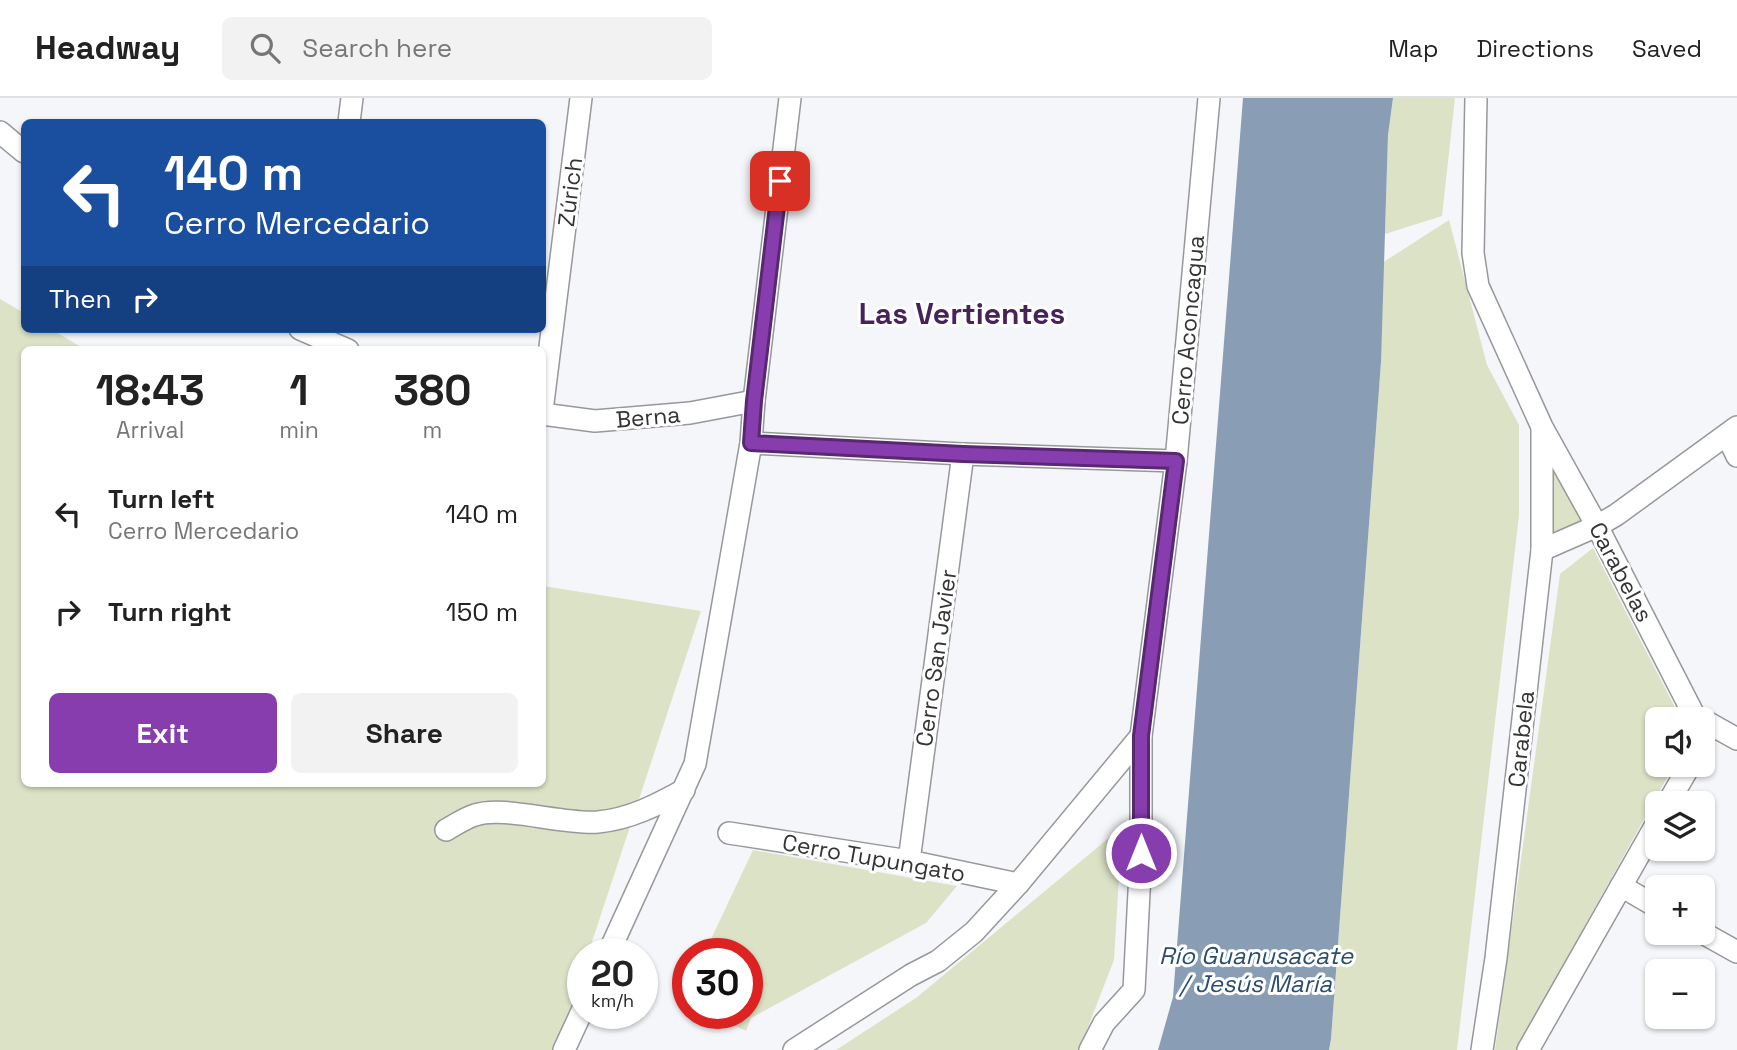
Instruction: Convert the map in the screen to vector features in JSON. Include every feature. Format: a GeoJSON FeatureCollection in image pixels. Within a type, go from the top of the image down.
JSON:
{"type":"FeatureCollection","features":[{"type":"Feature","properties":{"kind":"street"},"geometry":{"type":"LineString","coordinates":[[349,119],[352,98]]}},
{"type":"Feature","properties":{"kind":"street","name":"Zúrich"},"geometry":{"type":"LineString","coordinates":[[546,380],[581,98]]}},
{"type":"Feature","properties":{"kind":"street"},"geometry":{"type":"LineString","coordinates":[[615,938],[695,764],[751,443],[790,98]]}},
{"type":"Feature","properties":{"kind":"street","name":"Cerro Aconcagua"},"geometry":{"type":"LineString","coordinates":[[1090,1050],[1104,1023],[1134,990],[1141,853],[1141,736],[1176,461],[1209,98]]}},
{"type":"Feature","properties":{"kind":"street","name":"Carabelas"},"geometry":{"type":"LineString","coordinates":[[1476,98],[1474,270],[1478,286],[1542,427],[1693,707]]}},
{"type":"Feature","properties":{"kind":"street"},"geometry":{"type":"LineString","coordinates":[[0,132],[21,150]]}},
{"type":"Feature","properties":{"kind":"street","name":"Berna"},"geometry":{"type":"LineString","coordinates":[[546,413],[596,421],[690,413],[754,401]]}},
{"type":"Feature","properties":{"kind":"street","name":"Carabela"},"geometry":{"type":"LineString","coordinates":[[1482,1050],[1496,958],[1542,550],[1542,427]]}},
{"type":"Feature","properties":{"kind":"street"},"geometry":{"type":"LineString","coordinates":[[1542,550],[1597,526],[1732,431],[1737,456]]}},
{"type":"Feature","properties":{"kind":"street"},"geometry":{"type":"LineString","coordinates":[[751,443],[1176,461]]}},
{"type":"Feature","properties":{"kind":"street","name":"Cerro San Javier"},"geometry":{"type":"LineString","coordinates":[[909,861],[963,454]]}},
{"type":"Feature","properties":{"kind":"street"},"geometry":{"type":"LineString","coordinates":[[1715,727],[1737,739]]}},
{"type":"Feature","properties":{"kind":"street"},"geometry":{"type":"LineString","coordinates":[[794,1050],[911,975],[938,961],[974,932],[1018,884],[1141,736]]}},
{"type":"Feature","properties":{"kind":"street"},"geometry":{"type":"LineString","coordinates":[[446,830],[475,814],[495,813],[598,822],[648,810],[684,790]]}},
{"type":"Feature","properties":{"kind":"street","name":"Cerro Tupungato"},"geometry":{"type":"LineString","coordinates":[[729,833],[909,861],[1018,884]]}},
{"type":"Feature","properties":{"kind":"street"},"geometry":{"type":"LineString","coordinates":[[1528,1050],[1645,844]]}},
{"type":"Feature","properties":{"kind":"street"},"geometry":{"type":"LineString","coordinates":[[1621,886],[1645,899]]}},
{"type":"Feature","properties":{"kind":"street"},"geometry":{"type":"LineString","coordinates":[[1715,940],[1737,952]]}},
{"type":"Feature","properties":{"kind":"street"},"geometry":{"type":"LineString","coordinates":[[564,1050],[574,1029]]}},
{"type":"Feature","properties":{"kind":"green space"},"geometry":{"type":"Polygon","coordinates":[[[1393,98],[1455,98],[1442,216],[1385,234],[1388,135],[1393,98]]]}},
{"type":"Feature","properties":{"kind":"green space"},"geometry":{"type":"Polygon","coordinates":[[[1449,220],[1487,365],[1519,425],[1519,515],[1457,1050],[1329,1050],[1381,362],[1379,265],[1449,220]]]}},
{"type":"Feature","properties":{"kind":"green space"},"geometry":{"type":"Polygon","coordinates":[[[0,299],[21,311],[21,333],[58,333],[79,346],[21,346],[21,787],[546,787],[546,586],[701,611],[593,938],[567,938],[569,1029],[564,1050],[0,1050],[0,299]]]}},
{"type":"Feature","properties":{"kind":"green space"},"geometry":{"type":"Polygon","coordinates":[[[1547,445],[1589,522],[1548,542],[1547,445]]]}},
{"type":"Feature","properties":{"kind":"green space"},"geometry":{"type":"Polygon","coordinates":[[[1593,548],[1675,707],[1645,707],[1645,777],[1667,777],[1660,791],[1645,791],[1645,817],[1516,1050],[1495,1050],[1560,574],[1593,548]]]}},
{"type":"Feature","properties":{"kind":"green space"},"geometry":{"type":"Polygon","coordinates":[[[1122,827],[1114,960],[1079,1050],[836,1050],[916,998],[1122,827]]]}},
{"type":"Feature","properties":{"kind":"green space"},"geometry":{"type":"Polygon","coordinates":[[[753,850],[957,886],[926,923],[763,1011],[763,938],[712,938],[753,850]]]}},
{"type":"Feature","properties":{"kind":"water","name":"Río Guanusacate / Jesús María"},"geometry":{"type":"Polygon","coordinates":[[[1243,98],[1393,98],[1388,135],[1381,362],[1329,1050],[1158,1050],[1173,997],[1243,98]]]}},
{"type":"Feature","properties":{"kind":"district","name":"Las Vertientes"},"geometry":{"type":"Point","coordinates":[962,313]}},
{"type":"Feature","properties":{"kind":"route"},"geometry":{"type":"LineString","coordinates":[[780,181],[751,443],[1176,461],[1141,736],[1141,853]]}}]}
